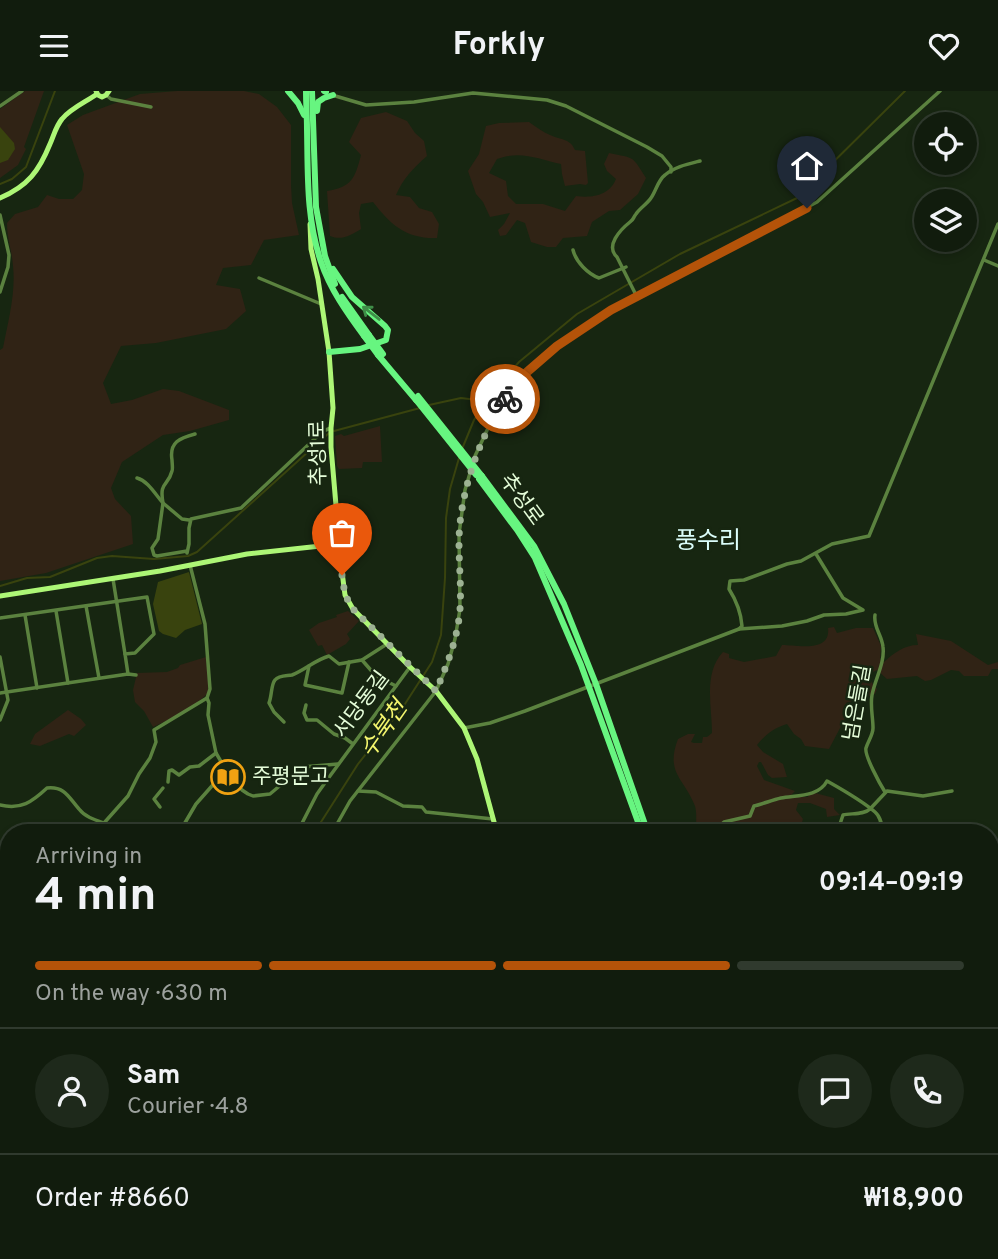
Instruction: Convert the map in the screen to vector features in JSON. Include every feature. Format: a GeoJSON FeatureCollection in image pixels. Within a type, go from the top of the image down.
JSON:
{"type":"FeatureCollection","features":[{"type":"Feature","properties":{"kind":"main road"},"geometry":{"type":"LineString","coordinates":[[288,91],[311,124]]}},
{"type":"Feature","properties":{"kind":"main road","name":"추성로"},"geometry":{"type":"LineString","coordinates":[[306,91],[311,124],[316,207],[326,256],[337,289],[366,336]]}},
{"type":"Feature","properties":{"kind":"main road","name":"추성로"},"geometry":{"type":"LineString","coordinates":[[312,91],[307,184],[314,236],[326,275],[348,315],[481,477],[535,558],[592,686],[645,824]]}},
{"type":"Feature","properties":{"kind":"main road"},"geometry":{"type":"LineString","coordinates":[[311,124],[318,102],[324,98],[326,92]]}},
{"type":"Feature","properties":{"kind":"main road"},"geometry":{"type":"LineString","coordinates":[[326,256],[338,279],[352,297],[388,330],[386,340],[369,347],[329,352]]}},
{"type":"Feature","properties":{"kind":"main road","name":"추성로"},"geometry":{"type":"LineString","coordinates":[[592,686],[639,824]]}},
{"type":"Feature","properties":{"kind":"street"},"geometry":{"type":"LineString","coordinates":[[8,91],[13,97]]}},
{"type":"Feature","properties":{"kind":"street"},"geometry":{"type":"LineString","coordinates":[[0,106],[22,91]]}},
{"type":"Feature","properties":{"kind":"street"},"geometry":{"type":"LineString","coordinates":[[337,824],[358,791],[435,691],[448,664],[460,610],[459,534],[465,493],[475,456],[490,424],[527,372],[557,346],[611,310],[807,208],[940,91]]}},
{"type":"Feature","properties":{"kind":"street"},"geometry":{"type":"LineString","coordinates":[[0,198],[22,186],[33,176],[62,119],[97,92],[100,96],[107,93],[111,99],[151,107]]}},
{"type":"Feature","properties":{"kind":"street"},"geometry":{"type":"LineString","coordinates":[[326,92],[366,105],[414,102],[472,93],[547,100],[566,106],[648,147],[662,156],[671,167],[671,172]]}},
{"type":"Feature","properties":{"kind":"street"},"geometry":{"type":"LineString","coordinates":[[636,296],[611,248],[624,225],[632,221],[647,203],[667,173],[685,164],[700,161]]}},
{"type":"Feature","properties":{"kind":"street","name":"추성1로"},"geometry":{"type":"LineString","coordinates":[[310,210],[311,249],[329,352],[333,408],[331,439],[343,586],[353,609],[435,691],[464,728],[477,759],[495,824]]}},
{"type":"Feature","properties":{"kind":"street"},"geometry":{"type":"LineString","coordinates":[[0,215],[9,255],[0,292]]}},
{"type":"Feature","properties":{"kind":"street"},"geometry":{"type":"LineString","coordinates":[[739,629],[742,626],[736,600],[729,589],[730,581],[752,577],[787,563],[801,561],[832,544],[869,537],[998,224]]}},
{"type":"Feature","properties":{"kind":"street"},"geometry":{"type":"LineString","coordinates":[[573,250],[574,257],[589,273],[599,278],[624,269]]}},
{"type":"Feature","properties":{"kind":"street"},"geometry":{"type":"LineString","coordinates":[[984,260],[998,266]]}},
{"type":"Feature","properties":{"kind":"street"},"geometry":{"type":"LineString","coordinates":[[259,278],[321,304]]}},
{"type":"Feature","properties":{"kind":"street"},"geometry":{"type":"LineString","coordinates":[[137,478],[145,481],[152,492],[182,519],[241,508],[323,431],[331,429]]}},
{"type":"Feature","properties":{"kind":"street"},"geometry":{"type":"LineString","coordinates":[[191,519],[187,552],[157,557],[154,555],[152,548],[158,539],[163,503],[162,489],[172,472],[171,448],[174,443],[195,434]]}},
{"type":"Feature","properties":{"kind":"street"},"geometry":{"type":"LineString","coordinates":[[0,596],[113,579],[247,554],[339,544]]}},
{"type":"Feature","properties":{"kind":"street"},"geometry":{"type":"LineString","coordinates":[[464,728],[489,723],[592,686],[739,629],[782,626],[824,615],[863,610],[843,598],[816,554]]}},
{"type":"Feature","properties":{"kind":"street"},"geometry":{"type":"LineString","coordinates":[[190,565],[206,632],[209,722],[216,753],[226,770],[242,790],[253,796],[270,794],[302,768],[338,764]]}},
{"type":"Feature","properties":{"kind":"street"},"geometry":{"type":"LineString","coordinates":[[113,579],[128,674]]}},
{"type":"Feature","properties":{"kind":"street"},"geometry":{"type":"LineString","coordinates":[[0,618],[147,597],[154,634],[135,653],[125,654]]}},
{"type":"Feature","properties":{"kind":"street"},"geometry":{"type":"LineString","coordinates":[[86,606],[99,678]]}},
{"type":"Feature","properties":{"kind":"street"},"geometry":{"type":"LineString","coordinates":[[56,611],[68,683]]}},
{"type":"Feature","properties":{"kind":"street"},"geometry":{"type":"LineString","coordinates":[[25,615],[37,688]]}},
{"type":"Feature","properties":{"kind":"street","name":"넘은들길"},"geometry":{"type":"LineString","coordinates":[[875,615],[874,622],[883,651],[872,696],[873,731],[865,749],[866,757],[885,792]]}},
{"type":"Feature","properties":{"kind":"street"},"geometry":{"type":"LineString","coordinates":[[284,722],[269,703],[273,684],[278,678],[289,676],[329,656],[339,664],[362,660],[387,644]]}},
{"type":"Feature","properties":{"kind":"street"},"geometry":{"type":"LineString","coordinates":[[0,657],[8,700],[0,720]]}},
{"type":"Feature","properties":{"kind":"street"},"geometry":{"type":"LineString","coordinates":[[362,660],[376,676],[396,686]]}},
{"type":"Feature","properties":{"kind":"street"},"geometry":{"type":"LineString","coordinates":[[309,665],[305,685],[342,693],[349,662]]}},
{"type":"Feature","properties":{"kind":"street","name":"서당동길"},"geometry":{"type":"LineString","coordinates":[[302,824],[338,764],[411,668]]}},
{"type":"Feature","properties":{"kind":"street"},"geometry":{"type":"LineString","coordinates":[[0,693],[136,675]]}},
{"type":"Feature","properties":{"kind":"street"},"geometry":{"type":"LineString","coordinates":[[0,805],[23,805],[36,800],[47,788],[54,787],[65,792],[84,814],[104,823],[128,796],[150,758],[156,742],[154,730],[207,698]]}},
{"type":"Feature","properties":{"kind":"street"},"geometry":{"type":"LineString","coordinates":[[306,705],[304,713],[307,720],[317,720],[334,734],[353,744]]}},
{"type":"Feature","properties":{"kind":"street"},"geometry":{"type":"LineString","coordinates":[[167,782],[168,773],[172,770],[179,775],[190,767],[199,766],[216,753]]}},
{"type":"Feature","properties":{"kind":"street"},"geometry":{"type":"LineString","coordinates":[[184,824],[196,804],[226,770]]}},
{"type":"Feature","properties":{"kind":"street"},"geometry":{"type":"LineString","coordinates":[[722,824],[750,815],[754,806],[816,791],[824,787],[827,781],[874,811],[881,824]]}},
{"type":"Feature","properties":{"kind":"street"},"geometry":{"type":"LineString","coordinates":[[160,807],[154,799],[163,788]]}},
{"type":"Feature","properties":{"kind":"street"},"geometry":{"type":"LineString","coordinates":[[358,791],[376,792],[403,806],[422,807],[426,812],[494,819]]}},
{"type":"Feature","properties":{"kind":"street"},"geometry":{"type":"LineString","coordinates":[[840,824],[843,815],[867,813],[887,791],[922,796],[952,791]]}},
{"type":"Feature","properties":{"kind":"shaded area"},"geometry":{"type":"Polygon","coordinates":[[[25,91],[44,91],[24,147],[26,149],[18,165],[0,178],[0,109],[25,91]]]}},
{"type":"Feature","properties":{"kind":"shaded area"},"geometry":{"type":"Polygon","coordinates":[[[244,91],[259,94],[277,107],[291,125],[292,203],[299,235],[264,240],[251,265],[223,268],[216,285],[240,289],[246,311],[226,329],[156,343],[121,346],[103,383],[111,404],[163,389],[179,391],[229,410],[229,420],[163,435],[122,462],[111,488],[115,499],[131,516],[133,544],[46,573],[0,581],[0,350],[3,348],[9,318],[14,276],[7,223],[15,214],[38,207],[47,195],[59,199],[73,199],[82,190],[84,174],[67,125],[83,115],[140,94],[244,91]]]}},
{"type":"Feature","properties":{"kind":"shaded area"},"geometry":{"type":"Polygon","coordinates":[[[386,112],[407,121],[424,141],[427,156],[409,174],[396,195],[410,197],[419,208],[432,212],[439,224],[437,238],[416,236],[400,229],[373,202],[361,204],[361,229],[342,238],[330,236],[327,191],[342,187],[351,180],[361,155],[349,142],[361,118],[386,112]]]}},
{"type":"Feature","properties":{"kind":"shaded area"},"geometry":{"type":"Polygon","coordinates":[[[529,122],[547,134],[568,141],[575,150],[585,151],[588,183],[565,186],[561,164],[522,155],[506,156],[497,159],[489,173],[506,181],[508,196],[516,204],[543,204],[565,211],[576,196],[588,197],[604,192],[616,179],[604,164],[609,153],[628,157],[638,165],[646,178],[638,194],[620,210],[609,211],[592,222],[587,236],[563,238],[556,247],[531,242],[525,223],[517,220],[506,235],[500,236],[498,230],[510,213],[490,217],[476,194],[468,171],[479,154],[486,126],[529,122]]]}},
{"type":"Feature","properties":{"kind":"shaded area"},"geometry":{"type":"Polygon","coordinates":[[[0,127],[14,143],[15,149],[8,160],[0,163],[0,127]]]}},
{"type":"Feature","properties":{"kind":"shaded area"},"geometry":{"type":"Polygon","coordinates":[[[380,426],[382,462],[363,462],[362,468],[339,469],[335,436],[380,426]]]}},
{"type":"Feature","properties":{"kind":"shaded area"},"geometry":{"type":"Polygon","coordinates":[[[189,572],[202,624],[185,630],[176,638],[159,631],[153,604],[158,582],[189,572]]]}},
{"type":"Feature","properties":{"kind":"shaded area"},"geometry":{"type":"Polygon","coordinates":[[[348,611],[359,621],[347,634],[350,639],[346,644],[327,655],[309,630],[348,611]]]}},
{"type":"Feature","properties":{"kind":"shaded area"},"geometry":{"type":"Polygon","coordinates":[[[834,627],[837,633],[856,628],[873,628],[881,646],[880,660],[884,662],[904,648],[918,645],[916,634],[951,641],[988,665],[998,662],[998,669],[992,669],[988,676],[964,676],[959,671],[951,670],[925,681],[917,676],[887,679],[877,670],[870,678],[877,689],[875,694],[846,703],[849,711],[829,749],[805,746],[787,724],[770,732],[757,745],[763,752],[783,764],[787,777],[772,778],[759,762],[757,766],[764,780],[795,791],[790,796],[808,797],[809,794],[815,793],[834,798],[834,809],[840,815],[827,817],[826,809],[810,803],[798,803],[796,810],[803,819],[802,824],[696,824],[695,806],[675,768],[675,750],[678,739],[688,734],[695,734],[691,742],[702,743],[703,737],[712,733],[710,691],[717,660],[723,652],[729,654],[729,658],[744,662],[776,656],[782,645],[818,644],[824,641],[828,628],[834,627]]]}},
{"type":"Feature","properties":{"kind":"shaded area"},"geometry":{"type":"Polygon","coordinates":[[[206,657],[209,692],[183,712],[153,727],[135,702],[133,690],[137,673],[167,672],[206,657]]]}},
{"type":"Feature","properties":{"kind":"shaded area"},"geometry":{"type":"Polygon","coordinates":[[[68,710],[86,725],[74,736],[69,734],[40,746],[30,744],[35,734],[68,710]]]}},
{"type":"Feature","properties":{"kind":"waterway"},"geometry":{"type":"LineString","coordinates":[[0,184],[12,179],[26,167],[55,91]]}},
{"type":"Feature","properties":{"kind":"waterway","name":"수북천"},"geometry":{"type":"LineString","coordinates":[[462,449],[474,420],[486,401],[519,362],[577,314],[680,254],[797,198],[905,91]]}},
{"type":"Feature","properties":{"kind":"waterway"},"geometry":{"type":"LineString","coordinates":[[429,405],[461,398],[485,401]]}},
{"type":"Feature","properties":{"kind":"waterway"},"geometry":{"type":"LineString","coordinates":[[334,431],[420,408]]}},
{"type":"Feature","properties":{"kind":"waterway"},"geometry":{"type":"LineString","coordinates":[[0,586],[27,578],[50,577],[97,558],[112,556],[154,559],[188,556],[197,552],[329,433]]}},
{"type":"Feature","properties":{"kind":"waterway","name":"수북천"},"geometry":{"type":"LineString","coordinates":[[320,824],[358,764],[403,707],[432,662],[441,635],[446,518],[450,489],[459,458]]}},
{"type":"Feature","properties":{"kind":"way so far"},"geometry":{"type":"LineString","coordinates":[[342,575],[345,595],[353,609],[436,691],[448,664],[460,610],[459,534],[465,493],[482,439],[505,399]]}},
{"type":"Feature","properties":{"kind":"place","name":"주평문고"},"geometry":{"type":"Point","coordinates":[228,777]}},
{"type":"Feature","properties":{"kind":"district","name":"풍수리"},"geometry":{"type":"Point","coordinates":[708,542]}},
{"type":"Feature","properties":{"kind":"route"},"geometry":{"type":"LineString","coordinates":[[505,399],[527,372],[557,346],[611,310],[807,208]]}}]}
